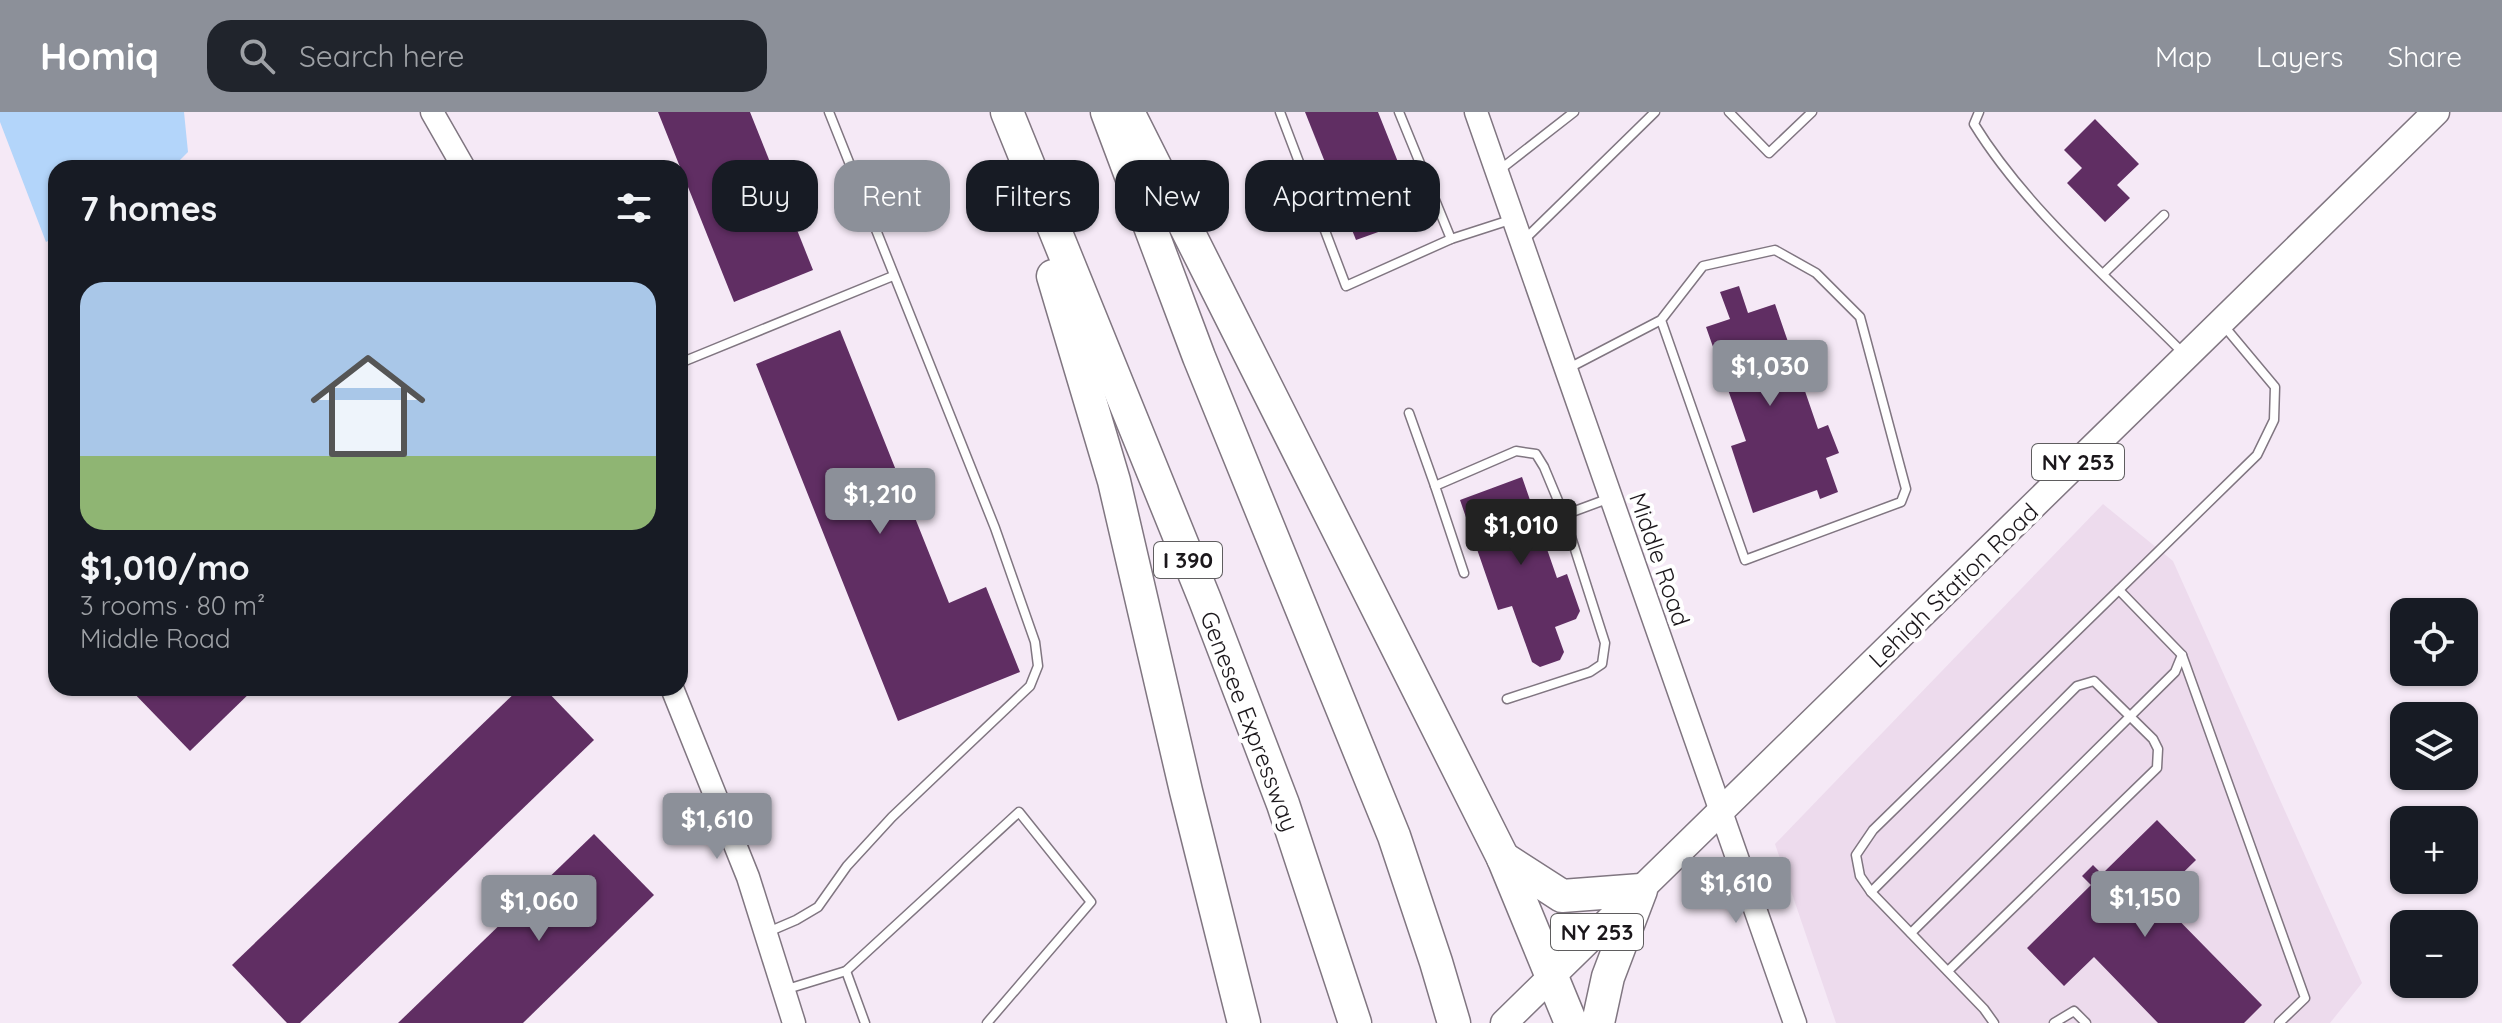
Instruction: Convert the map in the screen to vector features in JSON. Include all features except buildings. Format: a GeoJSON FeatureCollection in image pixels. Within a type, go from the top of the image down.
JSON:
{"type":"FeatureCollection","features":[{"type":"Feature","properties":{"kind":"highway","name":"Genesee Expressway"},"geometry":{"type":"LineString","coordinates":[[1006,112],[1205,600],[1283,804],[1354,1019]]}},
{"type":"Feature","properties":{"kind":"highway"},"geometry":{"type":"LineString","coordinates":[[1006,112],[1114,481],[1244,1023]]}},
{"type":"Feature","properties":{"kind":"highway"},"geometry":{"type":"LineString","coordinates":[[1107,112],[1199,357],[1394,836],[1454,1023]]}},
{"type":"Feature","properties":{"kind":"highway"},"geometry":{"type":"LineString","coordinates":[[1128,112],[1503,858],[1571,1023]]}},
{"type":"Feature","properties":{"kind":"highway"},"geometry":{"type":"LineString","coordinates":[[1503,858],[1562,896],[1641,890],[1608,977],[1598,1023]]}},
{"type":"Feature","properties":{"kind":"main road","name":"Lehigh Station Road"},"geometry":{"type":"LineString","coordinates":[[1504,1023],[2436,112]]}},
{"type":"Feature","properties":{"kind":"street"},"geometry":{"type":"LineString","coordinates":[[432,112],[459,160]]}},
{"type":"Feature","properties":{"kind":"street","name":"Middle Road"},"geometry":{"type":"LineString","coordinates":[[1476,112],[1795,1023]]}},
{"type":"Feature","properties":{"kind":"street"},"geometry":{"type":"LineString","coordinates":[[675,696],[767,932],[794,1023]]}},
{"type":"Feature","properties":{"kind":"lane"},"geometry":{"type":"LineString","coordinates":[[767,932],[818,907],[847,866],[892,817],[1030,686],[1038,666],[1035,642],[995,528],[829,112]]}},
{"type":"Feature","properties":{"kind":"lane"},"geometry":{"type":"LineString","coordinates":[[1280,112],[1346,286],[1451,239],[1513,219]]}},
{"type":"Feature","properties":{"kind":"lane"},"geometry":{"type":"LineString","coordinates":[[1399,112],[1451,239]]}},
{"type":"Feature","properties":{"kind":"lane"},"geometry":{"type":"LineString","coordinates":[[1497,172],[1562,116],[1574,112]]}},
{"type":"Feature","properties":{"kind":"lane"},"geometry":{"type":"LineString","coordinates":[[1521,242],[1655,112]]}},
{"type":"Feature","properties":{"kind":"lane"},"geometry":{"type":"LineString","coordinates":[[1729,112],[1769,153],[1812,112]]}},
{"type":"Feature","properties":{"kind":"lane"},"geometry":{"type":"LineString","coordinates":[[1979,112],[1974,124],[1992,153],[2030,200],[2187,356]]}},
{"type":"Feature","properties":{"kind":"lane"},"geometry":{"type":"LineString","coordinates":[[2104,273],[2164,215]]}},
{"type":"Feature","properties":{"kind":"lane"},"geometry":{"type":"LineString","coordinates":[[1566,370],[1661,320],[1703,266],[1775,250],[1816,273],[1860,317],[1906,489],[1901,502],[1745,560],[1661,320]]}},
{"type":"Feature","properties":{"kind":"lane"},"geometry":{"type":"LineString","coordinates":[[688,360],[893,276]]}},
{"type":"Feature","properties":{"kind":"lane"},"geometry":{"type":"LineString","coordinates":[[1994,1023],[1871,892],[1860,876],[1856,855],[1873,830],[2257,455],[2274,420],[2275,387],[2221,322]]}},
{"type":"Feature","properties":{"kind":"lane"},"geometry":{"type":"LineString","coordinates":[[1409,413],[1464,573]]}},
{"type":"Feature","properties":{"kind":"lane"},"geometry":{"type":"LineString","coordinates":[[1435,486],[1516,451],[1536,454],[1564,515],[1605,643],[1602,664],[1590,672],[1507,699]]}},
{"type":"Feature","properties":{"kind":"lane"},"geometry":{"type":"LineString","coordinates":[[1564,515],[1611,498]]}},
{"type":"Feature","properties":{"kind":"lane"},"geometry":{"type":"LineString","coordinates":[[2119,590],[2182,655],[2305,998],[2279,1023]]}},
{"type":"Feature","properties":{"kind":"lane"},"geometry":{"type":"LineString","coordinates":[[1911,933],[2175,672],[2182,655]]}},
{"type":"Feature","properties":{"kind":"lane"},"geometry":{"type":"LineString","coordinates":[[1871,892],[2077,686],[2094,681],[2153,739],[2158,749],[2157,768],[1948,971]]}},
{"type":"Feature","properties":{"kind":"lane"},"geometry":{"type":"LineString","coordinates":[[784,990],[846,971],[1019,812],[1091,902],[987,1023]]}},
{"type":"Feature","properties":{"kind":"lane"},"geometry":{"type":"LineString","coordinates":[[846,971],[865,1023]]}},
{"type":"Feature","properties":{"kind":"lane"},"geometry":{"type":"LineString","coordinates":[[2054,1023],[2074,1011],[2086,1023]]}},
{"type":"Feature","properties":{"kind":"shaded area"},"geometry":{"type":"Polygon","coordinates":[[[2103,504],[2173,561],[2362,983],[2330,1023],[1836,1023],[1775,844],[2103,504]]]}},
{"type":"Feature","properties":{"kind":"water"},"geometry":{"type":"Polygon","coordinates":[[[0,112],[184,112],[188,152],[180,160],[48,160],[46,242],[0,122],[0,112]]]}}]}
